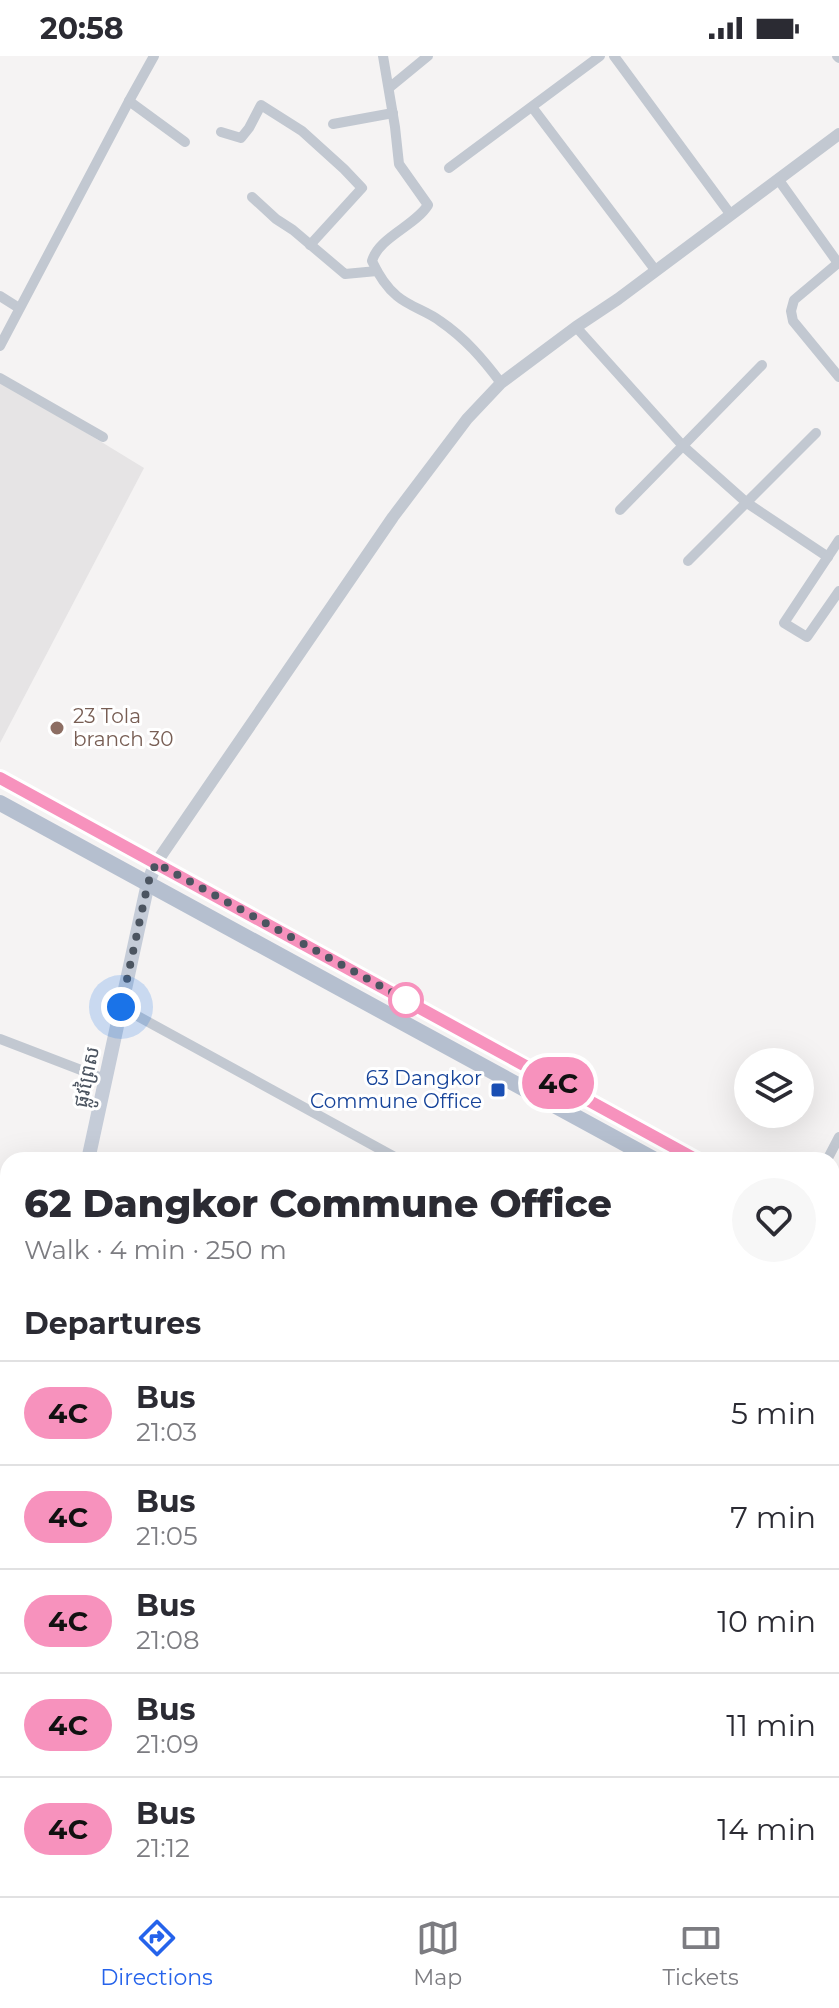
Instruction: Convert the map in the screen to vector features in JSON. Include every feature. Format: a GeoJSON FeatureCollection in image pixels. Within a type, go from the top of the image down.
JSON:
{"type":"FeatureCollection","features":[{"type":"Feature","properties":{"kind":"main road"},"geometry":{"type":"LineString","coordinates":[[0,778],[682,1152]]}},
{"type":"Feature","properties":{"kind":"main road"},"geometry":{"type":"LineString","coordinates":[[0,803],[640,1152]]}},
{"type":"Feature","properties":{"kind":"main road","name":"ផ្លូវព្រៃស"},"geometry":{"type":"LineString","coordinates":[[92,1152],[148,883],[156,863]]}},
{"type":"Feature","properties":{"kind":"street"},"geometry":{"type":"LineString","coordinates":[[0,346],[154,56]]}},
{"type":"Feature","properties":{"kind":"street"},"geometry":{"type":"LineString","coordinates":[[383,56],[399,164],[428,205],[374,255],[372,261],[398,298],[438,319],[462,337],[501,383]]}},
{"type":"Feature","properties":{"kind":"street"},"geometry":{"type":"LineString","coordinates":[[389,88],[428,56]]}},
{"type":"Feature","properties":{"kind":"street"},"geometry":{"type":"LineString","coordinates":[[449,168],[600,56]]}},
{"type":"Feature","properties":{"kind":"street"},"geometry":{"type":"LineString","coordinates":[[614,56],[731,215]]}},
{"type":"Feature","properties":{"kind":"street"},"geometry":{"type":"LineString","coordinates":[[129,101],[185,142]]}},
{"type":"Feature","properties":{"kind":"street"},"geometry":{"type":"LineString","coordinates":[[221,132],[241,138],[261,105],[302,131],[362,188],[310,245]]}},
{"type":"Feature","properties":{"kind":"street"},"geometry":{"type":"LineString","coordinates":[[532,107],[656,271]]}},
{"type":"Feature","properties":{"kind":"street"},"geometry":{"type":"LineString","coordinates":[[333,124],[393,113]]}},
{"type":"Feature","properties":{"kind":"street"},"geometry":{"type":"LineString","coordinates":[[156,863],[393,517],[467,419],[501,383],[839,134]]}},
{"type":"Feature","properties":{"kind":"street"},"geometry":{"type":"LineString","coordinates":[[778,179],[838,263],[794,300],[791,311],[793,321],[839,377]]}},
{"type":"Feature","properties":{"kind":"street"},"geometry":{"type":"LineString","coordinates":[[252,197],[345,274],[377,271]]}},
{"type":"Feature","properties":{"kind":"street"},"geometry":{"type":"LineString","coordinates":[[0,296],[19,308]]}},
{"type":"Feature","properties":{"kind":"street"},"geometry":{"type":"LineString","coordinates":[[576,327],[683,446],[747,503],[828,557]]}},
{"type":"Feature","properties":{"kind":"street"},"geometry":{"type":"LineString","coordinates":[[620,510],[762,365]]}},
{"type":"Feature","properties":{"kind":"street"},"geometry":{"type":"LineString","coordinates":[[0,378],[103,437]]}},
{"type":"Feature","properties":{"kind":"street"},"geometry":{"type":"LineString","coordinates":[[688,561],[816,433]]}},
{"type":"Feature","properties":{"kind":"street"},"geometry":{"type":"LineString","coordinates":[[839,540],[784,623],[807,637],[839,591]]}},
{"type":"Feature","properties":{"kind":"street"},"geometry":{"type":"LineString","coordinates":[[121,1007],[385,1152]]}},
{"type":"Feature","properties":{"kind":"street"},"geometry":{"type":"LineString","coordinates":[[0,1039],[107,1080]]}},
{"type":"Feature","properties":{"kind":"shaded area"},"geometry":{"type":"Polygon","coordinates":[[[0,380],[144,468],[0,743],[0,380]]]}},
{"type":"Feature","properties":{"kind":"bus line","name":"4C"},"geometry":{"type":"LineString","coordinates":[[0,778],[682,1152]]}},
{"type":"Feature","properties":{"kind":"place","name":"23 Tola branch 30"},"geometry":{"type":"Point","coordinates":[57,728]}},
{"type":"Feature","properties":{"kind":"place","name":"63 Dangkor Commune Office"},"geometry":{"type":"Point","coordinates":[498,1090]}},
{"type":"Feature","properties":{"kind":"route"},"geometry":{"type":"LineString","coordinates":[[121,1007],[148,883],[156,863],[406,1000]]}}]}
